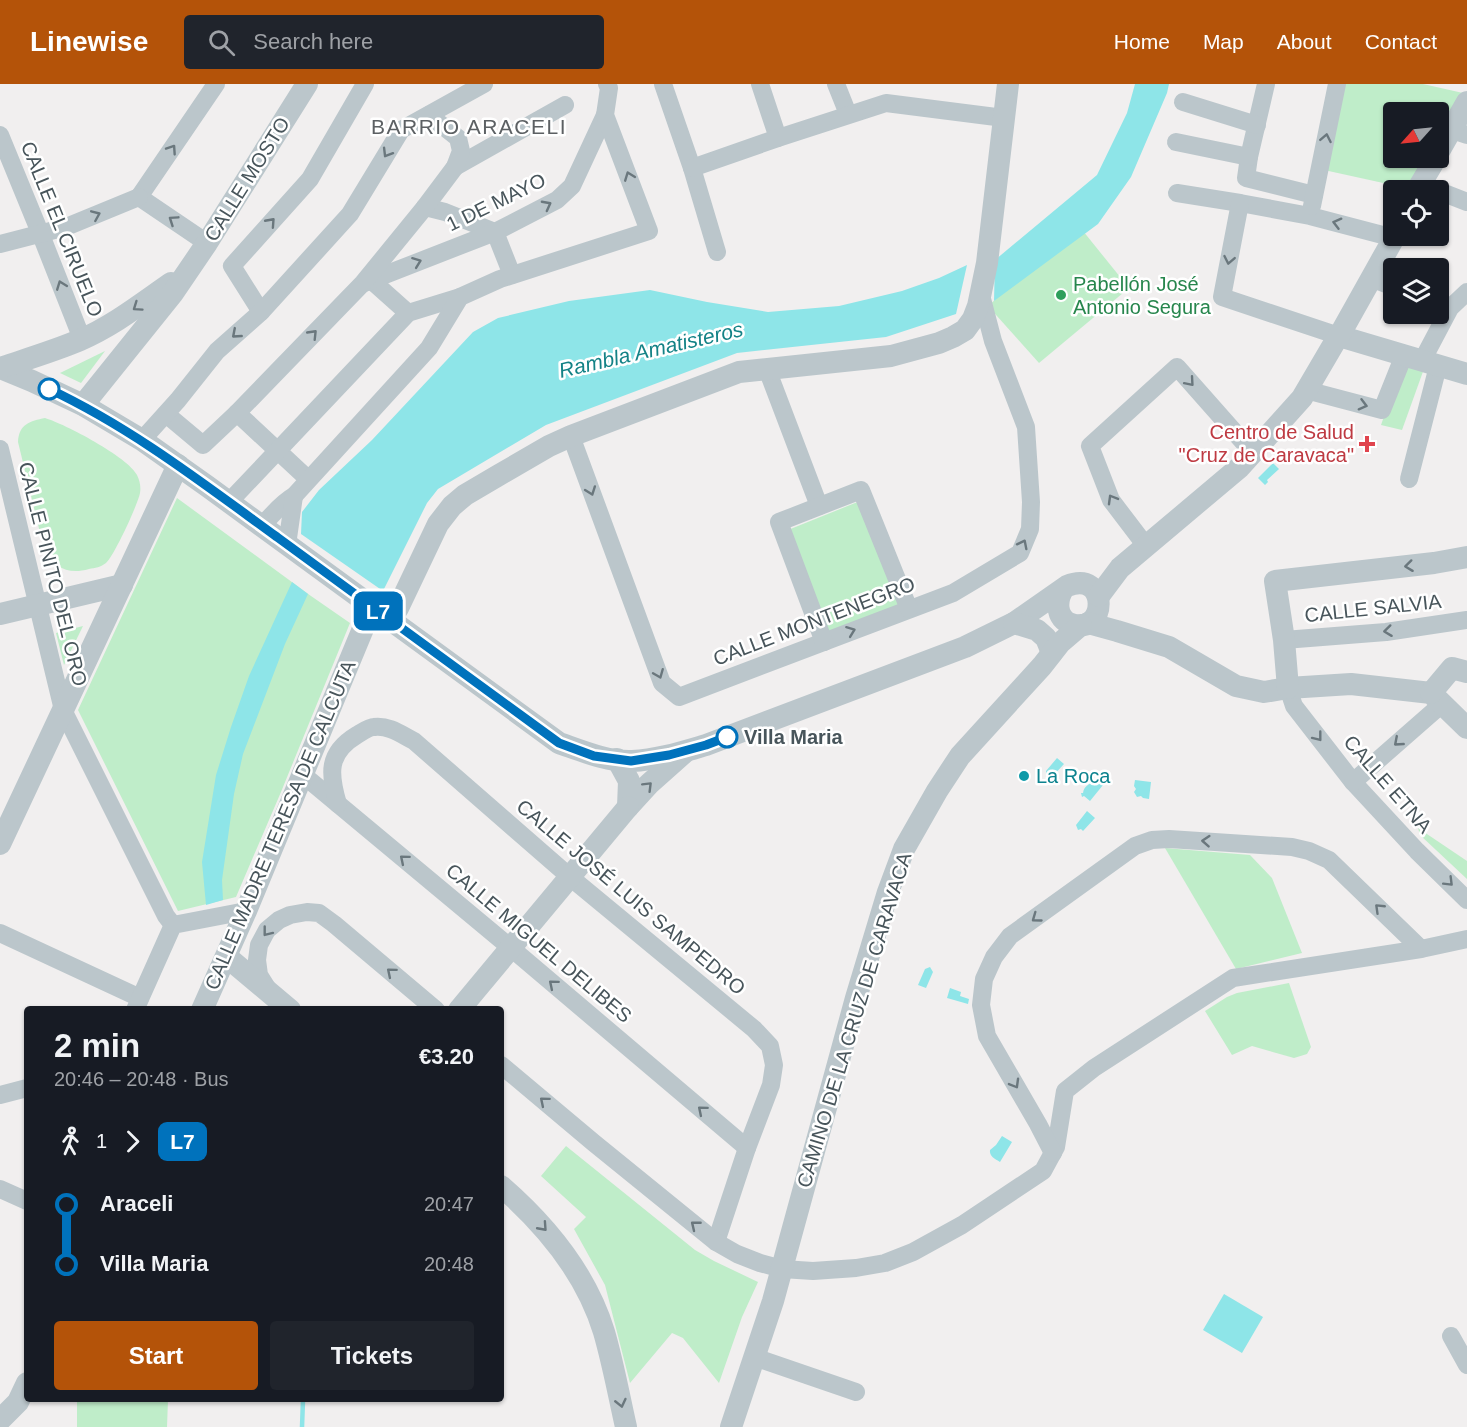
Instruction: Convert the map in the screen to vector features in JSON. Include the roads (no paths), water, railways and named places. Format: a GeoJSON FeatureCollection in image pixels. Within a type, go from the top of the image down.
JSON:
{"type":"FeatureCollection","features":[{"type":"Feature","properties":{"kind":"street"},"geometry":{"type":"LineString","coordinates":[[0,244],[66,227],[139,197],[216,84]]}},
{"type":"Feature","properties":{"kind":"street","name":"CALLE MOSTO"},"geometry":{"type":"LineString","coordinates":[[83,405],[173,293],[307,84]]}},
{"type":"Feature","properties":{"kind":"street"},"geometry":{"type":"LineString","coordinates":[[261,312],[232,266],[310,179],[365,84]]}},
{"type":"Feature","properties":{"kind":"street"},"geometry":{"type":"LineString","coordinates":[[142,440],[166,414],[216,351],[261,312],[350,214],[401,130],[484,84]]}},
{"type":"Feature","properties":{"kind":"street"},"geometry":{"type":"LineString","coordinates":[[229,502],[408,312],[460,297],[512,275],[649,231],[605,115],[609,88],[607,84]]}},
{"type":"Feature","properties":{"kind":"street"},"geometry":{"type":"LineString","coordinates":[[663,84],[692,168],[717,252]]}},
{"type":"Feature","properties":{"kind":"street"},"geometry":{"type":"LineString","coordinates":[[760,84],[778,138]]}},
{"type":"Feature","properties":{"kind":"street"},"geometry":{"type":"LineString","coordinates":[[836,84],[848,114]]}},
{"type":"Feature","properties":{"kind":"street"},"geometry":{"type":"LineString","coordinates":[[390,621],[438,524],[452,506],[465,495],[549,446],[733,374],[891,356],[935,344],[965,330],[976,312],[981,295],[1008,84]]}},
{"type":"Feature","properties":{"kind":"street"},"geometry":{"type":"LineString","coordinates":[[1266,84],[1246,178],[1314,195]]}},
{"type":"Feature","properties":{"kind":"street"},"geometry":{"type":"LineString","coordinates":[[1310,216],[1336,84]]}},
{"type":"Feature","properties":{"kind":"street"},"geometry":{"type":"LineString","coordinates":[[1183,102],[1257,125]]}},
{"type":"Feature","properties":{"kind":"street"},"geometry":{"type":"LineString","coordinates":[[1460,133],[1467,102]]}},
{"type":"Feature","properties":{"kind":"street"},"geometry":{"type":"LineString","coordinates":[[692,168],[886,103],[1004,118]]}},
{"type":"Feature","properties":{"kind":"street"},"geometry":{"type":"LineString","coordinates":[[455,167],[565,105]]}},
{"type":"Feature","properties":{"kind":"street"},"geometry":{"type":"LineString","coordinates":[[166,414],[203,445],[367,282],[455,167],[461,151],[458,138],[429,115]]}},
{"type":"Feature","properties":{"kind":"street","name":"1 DE MAYO"},"geometry":{"type":"LineString","coordinates":[[367,282],[495,232],[557,200],[573,186],[605,115]]}},
{"type":"Feature","properties":{"kind":"street","name":"CALLE EL CIRUELO"},"geometry":{"type":"LineString","coordinates":[[0,135],[82,339]]}},
{"type":"Feature","properties":{"kind":"street"},"geometry":{"type":"LineString","coordinates":[[1176,142],[1249,157]]}},
{"type":"Feature","properties":{"kind":"street"},"geometry":{"type":"LineString","coordinates":[[1176,194],[1310,216],[1383,234]]}},
{"type":"Feature","properties":{"kind":"street"},"geometry":{"type":"LineString","coordinates":[[1449,196],[1467,202]]}},
{"type":"Feature","properties":{"kind":"street"},"geometry":{"type":"LineString","coordinates":[[139,197],[207,243]]}},
{"type":"Feature","properties":{"kind":"street"},"geometry":{"type":"LineString","coordinates":[[1240,203],[1222,297],[1339,336],[1467,374]]}},
{"type":"Feature","properties":{"kind":"street"},"geometry":{"type":"LineString","coordinates":[[425,207],[445,212],[495,232],[512,275]]}},
{"type":"Feature","properties":{"kind":"street"},"geometry":{"type":"LineString","coordinates":[[0,368],[83,405],[142,440],[559,743],[594,756],[631,761],[669,755],[706,745],[964,647],[1086,593],[1120,568],[1240,467],[1302,398],[1389,246]]}},
{"type":"Feature","properties":{"kind":"street","name":"CALLE MOSTO"},"geometry":{"type":"LineString","coordinates":[[0,368],[82,339],[126,314],[185,274]]}},
{"type":"Feature","properties":{"kind":"street"},"geometry":{"type":"LineString","coordinates":[[1371,278],[1383,283]]}},
{"type":"Feature","properties":{"kind":"street"},"geometry":{"type":"LineString","coordinates":[[367,282],[408,312]]}},
{"type":"Feature","properties":{"kind":"street"},"geometry":{"type":"LineString","coordinates":[[1449,303],[1467,292]]}},
{"type":"Feature","properties":{"kind":"street","name":"CALLE MONTENEGRO"},"geometry":{"type":"LineString","coordinates":[[571,436],[662,683],[679,697],[953,593],[1020,553],[1030,530],[1031,502],[1026,427],[993,341],[981,295]]}},
{"type":"Feature","properties":{"kind":"street"},"geometry":{"type":"LineString","coordinates":[[261,526],[284,501],[294,495],[429,348],[460,297]]}},
{"type":"Feature","properties":{"kind":"street"},"geometry":{"type":"LineString","coordinates":[[1306,390],[1382,410],[1421,361],[1436,324]]}},
{"type":"Feature","properties":{"kind":"street"},"geometry":{"type":"LineString","coordinates":[[956,336],[979,336],[993,341]]}},
{"type":"Feature","properties":{"kind":"street"},"geometry":{"type":"LineString","coordinates":[[1409,479],[1421,361]]}},
{"type":"Feature","properties":{"kind":"street"},"geometry":{"type":"LineString","coordinates":[[1146,546],[1111,500],[1090,446],[1177,367],[1253,453]]}},
{"type":"Feature","properties":{"kind":"street"},"geometry":{"type":"LineString","coordinates":[[767,369],[819,506]]}},
{"type":"Feature","properties":{"kind":"street"},"geometry":{"type":"LineString","coordinates":[[237,413],[308,479]]}},
{"type":"Feature","properties":{"kind":"street","name":"CALLE PINITO DEL ORO"},"geometry":{"type":"LineString","coordinates":[[0,449],[63,710],[166,916],[173,925]]}},
{"type":"Feature","properties":{"kind":"street"},"geometry":{"type":"LineString","coordinates":[[0,844],[178,465]]}},
{"type":"Feature","properties":{"kind":"street"},"geometry":{"type":"LineString","coordinates":[[824,642],[779,522],[819,506],[861,490],[909,609]]}},
{"type":"Feature","properties":{"kind":"street"},"geometry":{"type":"LineString","coordinates":[[287,544],[294,495]]}},
{"type":"Feature","properties":{"kind":"street"},"geometry":{"type":"LineString","coordinates":[[1288,688],[1284,640],[1275,581],[1434,563],[1467,557]]}},
{"type":"Feature","properties":{"kind":"street"},"geometry":{"type":"LineString","coordinates":[[0,614],[122,585]]}},
{"type":"Feature","properties":{"kind":"street"},"geometry":{"type":"LineString","coordinates":[[1073,620],[1058,606],[1060,594],[1086,593]]}},
{"type":"Feature","properties":{"kind":"street"},"geometry":{"type":"LineString","coordinates":[[1086,593],[1117,631]]}},
{"type":"Feature","properties":{"kind":"street","name":"CAMINO DE LA CRUZ DE CARAVACA"},"geometry":{"type":"LineString","coordinates":[[731,1427],[782,1269],[856,998],[888,892],[904,849],[960,756],[1042,666],[1073,620],[1095,617],[1099,611],[1086,593]]}},
{"type":"Feature","properties":{"kind":"street","name":"CALLE MADRE TERESA DE CALCUTA"},"geometry":{"type":"LineString","coordinates":[[204,1006],[227,957],[372,607]]}},
{"type":"Feature","properties":{"kind":"street"},"geometry":{"type":"LineString","coordinates":[[1014,623],[1073,620],[1117,631],[1169,647],[1236,686],[1264,692],[1351,684],[1436,699],[1467,728]]}},
{"type":"Feature","properties":{"kind":"street","name":"CALLE SALVIA"},"geometry":{"type":"LineString","coordinates":[[1284,640],[1386,632],[1467,620]]}},
{"type":"Feature","properties":{"kind":"street"},"geometry":{"type":"LineString","coordinates":[[1014,623],[1037,630],[1056,648]]}},
{"type":"Feature","properties":{"kind":"street"},"geometry":{"type":"LineString","coordinates":[[1353,782],[1436,699],[1452,668],[1467,672]]}},
{"type":"Feature","properties":{"kind":"street","name":"CALLE ETNA"},"geometry":{"type":"LineString","coordinates":[[1288,688],[1294,706],[1353,782],[1417,851],[1467,900]]}},
{"type":"Feature","properties":{"kind":"street","name":"CALLE JOSÉ LUIS SAMPEDRO"},"geometry":{"type":"LineString","coordinates":[[338,804],[331,771],[335,758],[346,741],[375,727],[393,730],[414,741],[570,877],[754,1029],[770,1046],[774,1065],[771,1085],[747,1148],[716,1242]]}},
{"type":"Feature","properties":{"kind":"street"},"geometry":{"type":"LineString","coordinates":[[462,1006],[628,807],[649,784],[686,751]]}},
{"type":"Feature","properties":{"kind":"street"},"geometry":{"type":"LineString","coordinates":[[617,759],[629,782]]}},
{"type":"Feature","properties":{"kind":"street"},"geometry":{"type":"LineString","coordinates":[[628,807],[629,782],[638,767],[648,759]]}},
{"type":"Feature","properties":{"kind":"street","name":"CALLE MIGUEL DELIBES"},"geometry":{"type":"LineString","coordinates":[[302,774],[747,1148]]}},
{"type":"Feature","properties":{"kind":"street"},"geometry":{"type":"LineString","coordinates":[[1053,1153],[987,1036],[981,1005],[984,979],[994,957],[1010,936],[1135,846],[1152,840],[1169,839],[1292,847],[1309,851],[1329,860],[1421,949]]}},
{"type":"Feature","properties":{"kind":"street"},"geometry":{"type":"LineString","coordinates":[[0,933],[137,1004],[173,925],[246,911]]}},
{"type":"Feature","properties":{"kind":"street"},"geometry":{"type":"LineString","coordinates":[[270,992],[259,975],[257,960],[259,945],[267,930],[279,920],[290,915],[307,912],[319,913],[431,1006]]}},
{"type":"Feature","properties":{"kind":"street"},"geometry":{"type":"LineString","coordinates":[[504,1068],[716,1242],[736,1254],[782,1269],[813,1271],[856,1268],[885,1263],[914,1252],[962,1225],[1043,1171],[1056,1147],[1065,1092],[1094,1068],[1233,978],[1421,949],[1467,939]]}},
{"type":"Feature","properties":{"kind":"street"},"geometry":{"type":"LineString","coordinates":[[227,957],[286,1006]]}},
{"type":"Feature","properties":{"kind":"street"},"geometry":{"type":"LineString","coordinates":[[0,1095],[24,1089]]}},
{"type":"Feature","properties":{"kind":"street"},"geometry":{"type":"LineString","coordinates":[[0,1189],[24,1201]]}},
{"type":"Feature","properties":{"kind":"street"},"geometry":{"type":"LineString","coordinates":[[504,1189],[549,1232],[577,1273],[593,1303],[604,1334],[627,1427]]}},
{"type":"Feature","properties":{"kind":"street"},"geometry":{"type":"LineString","coordinates":[[1451,1336],[1467,1365]]}},
{"type":"Feature","properties":{"kind":"street"},"geometry":{"type":"LineString","coordinates":[[754,1357],[856,1392]]}},
{"type":"Feature","properties":{"kind":"street"},"geometry":{"type":"LineString","coordinates":[[0,1420],[18,1402],[24,1389]]}},
{"type":"Feature","properties":{"kind":"water"},"geometry":{"type":"Polygon","coordinates":[[[1135,84],[1169,84],[1131,177],[1098,224],[994,301],[995,260],[1097,175],[1127,113],[1135,84]]]}},
{"type":"Feature","properties":{"kind":"water"},"geometry":{"type":"Polygon","coordinates":[[[967,265],[956,314],[886,337],[737,353],[546,425],[438,489],[427,503],[383,591],[301,534],[302,512],[319,490],[372,440],[473,332],[498,318],[569,301],[650,290],[768,312],[839,306],[902,291],[967,265]]]}},
{"type":"Feature","properties":{"kind":"water"},"geometry":{"type":"Polygon","coordinates":[[[1273,463],[1279,469],[1265,485],[1258,478],[1273,463]]]}},
{"type":"Feature","properties":{"kind":"water"},"geometry":{"type":"Polygon","coordinates":[[[292,582],[308,594],[285,644],[243,754],[234,794],[222,880],[223,900],[206,905],[202,862],[216,775],[249,676],[292,582]]]}},
{"type":"Feature","properties":{"kind":"water"},"geometry":{"type":"Polygon","coordinates":[[[1057,758],[1064,764],[1052,777],[1046,776],[1046,771],[1057,758]]]}},
{"type":"Feature","properties":{"kind":"water"},"geometry":{"type":"Polygon","coordinates":[[[1098,780],[1103,785],[1090,801],[1082,797],[1081,793],[1086,786],[1098,780]]]}},
{"type":"Feature","properties":{"kind":"water"},"geometry":{"type":"Polygon","coordinates":[[[1135,780],[1151,782],[1149,799],[1137,797],[1134,792],[1135,780]]]}},
{"type":"Feature","properties":{"kind":"water"},"geometry":{"type":"Polygon","coordinates":[[[1087,811],[1095,818],[1083,831],[1078,830],[1076,825],[1087,811]]]}},
{"type":"Feature","properties":{"kind":"water"},"geometry":{"type":"Polygon","coordinates":[[[930,967],[933,972],[926,988],[918,985],[925,969],[930,967]]]}},
{"type":"Feature","properties":{"kind":"water"},"geometry":{"type":"Polygon","coordinates":[[[950,988],[961,992],[960,996],[969,999],[968,1004],[947,998],[950,988]]]}},
{"type":"Feature","properties":{"kind":"water"},"geometry":{"type":"Polygon","coordinates":[[[1002,1136],[1012,1142],[1000,1162],[991,1156],[990,1150],[1002,1136]]]}},
{"type":"Feature","properties":{"kind":"water"},"geometry":{"type":"Polygon","coordinates":[[[1224,1294],[1263,1317],[1242,1353],[1203,1330],[1224,1294]]]}},
{"type":"Feature","properties":{"kind":"waterway","name":"Rambla Amatisteros"},"geometry":{"type":"LineString","coordinates":[[302,1427],[303,1402]]}},
{"type":"Feature","properties":{"kind":"place","name":"Pabellón José Antonio Segura"},"geometry":{"type":"Point","coordinates":[1061,295]}},
{"type":"Feature","properties":{"kind":"place","name":"Centro de Salud \"Cruz de Caravaca\""},"geometry":{"type":"Point","coordinates":[1367,444]}},
{"type":"Feature","properties":{"kind":"place","name":"Villa Maria"},"geometry":{"type":"Point","coordinates":[727,737]}},
{"type":"Feature","properties":{"kind":"place","name":"La Roca"},"geometry":{"type":"Point","coordinates":[1024,776]}},
{"type":"Feature","properties":{"kind":"district","name":"BARRIO ARACELI"},"geometry":{"type":"Point","coordinates":[469,127]}}]}
